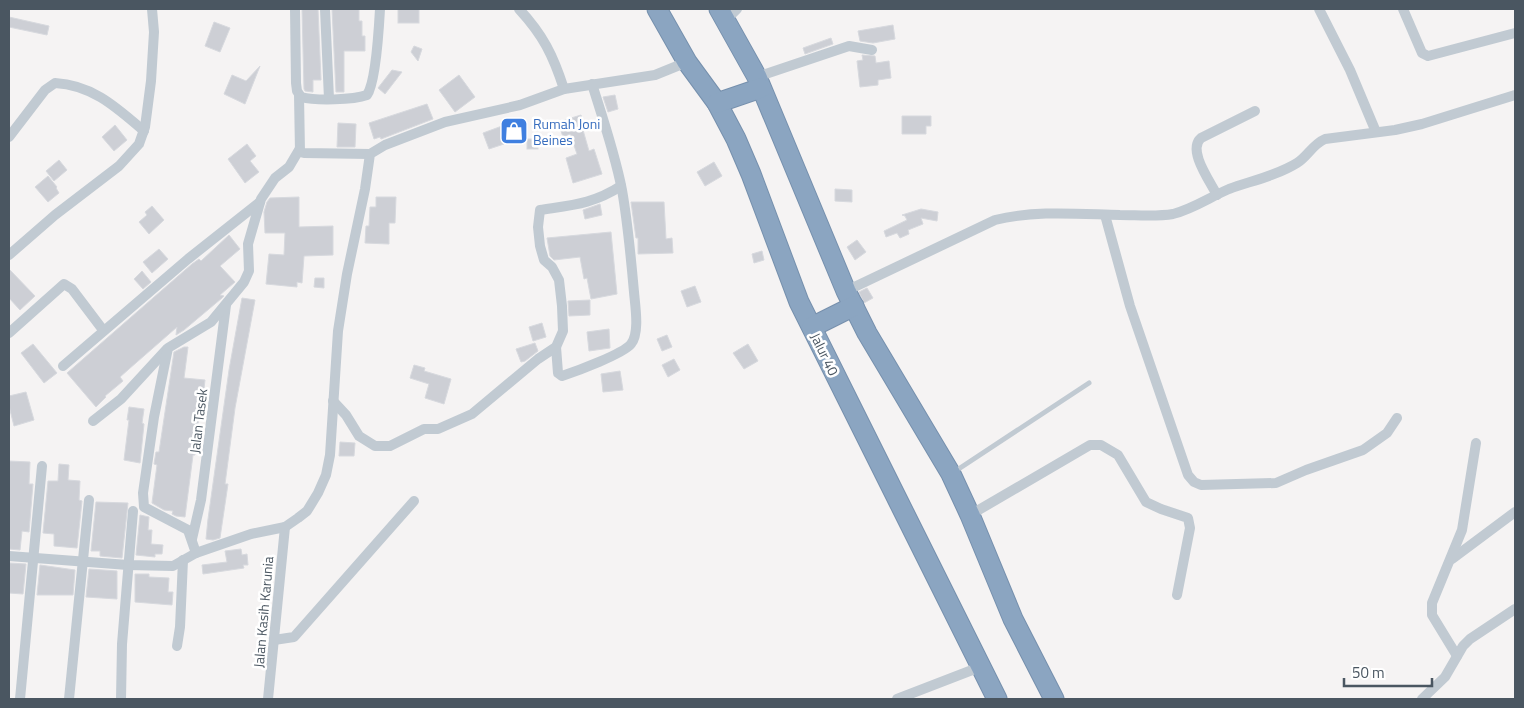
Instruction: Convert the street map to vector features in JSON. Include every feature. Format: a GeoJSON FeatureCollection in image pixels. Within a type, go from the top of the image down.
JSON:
{"type":"FeatureCollection","features":[{"type":"Feature","properties":{"kind":"highway","name":"Jalur 40"},"geometry":{"type":"LineString","coordinates":[[657,9],[687,62],[717,104],[736,139],[799,302],[997,699]]}},
{"type":"Feature","properties":{"kind":"highway"},"geometry":{"type":"LineString","coordinates":[[727,13],[759,82],[850,299],[867,333],[951,474],[1013,619],[1054,699]]}},
{"type":"Feature","properties":{"kind":"highway"},"geometry":{"type":"LineString","coordinates":[[717,104],[759,82]]}},
{"type":"Feature","properties":{"kind":"highway"},"geometry":{"type":"LineString","coordinates":[[812,327],[850,299]]}},
{"type":"Feature","properties":{"kind":"street"},"geometry":{"type":"LineString","coordinates":[[9,256],[55,215],[119,166],[135,149],[144,131],[151,81],[154,32],[152,9]]}},
{"type":"Feature","properties":{"kind":"street"},"geometry":{"type":"LineString","coordinates":[[93,421],[121,399],[168,348],[211,322],[244,282],[249,271],[248,244],[260,202],[274,178],[289,167],[299,150],[299,95],[296,83],[295,9]]}},
{"type":"Feature","properties":{"kind":"street"},"geometry":{"type":"LineString","coordinates":[[325,9],[329,99]]}},
{"type":"Feature","properties":{"kind":"street"},"geometry":{"type":"LineString","coordinates":[[299,95],[305,98],[329,99],[367,95],[370,91],[378,47],[380,9]]}},
{"type":"Feature","properties":{"kind":"street"},"geometry":{"type":"LineString","coordinates":[[519,9],[546,42],[564,89]]}},
{"type":"Feature","properties":{"kind":"street"},"geometry":{"type":"LineString","coordinates":[[1320,9],[1350,70],[1376,132]]}},
{"type":"Feature","properties":{"kind":"street"},"geometry":{"type":"LineString","coordinates":[[1403,9],[1422,53],[1428,56],[1515,33]]}},
{"type":"Feature","properties":{"kind":"street"},"geometry":{"type":"LineString","coordinates":[[759,82],[849,46],[872,50]]}},
{"type":"Feature","properties":{"kind":"street"},"geometry":{"type":"LineString","coordinates":[[299,150],[304,153],[370,154],[385,145],[445,122],[520,105],[564,89],[655,75],[687,62]]}},
{"type":"Feature","properties":{"kind":"street"},"geometry":{"type":"LineString","coordinates":[[9,137],[45,90],[56,82],[104,98],[144,131]]}},
{"type":"Feature","properties":{"kind":"street"},"geometry":{"type":"LineString","coordinates":[[592,84],[621,186],[628,232],[636,319],[635,334],[632,344],[622,352],[562,376],[558,373],[556,347],[563,331],[562,297],[559,280],[552,267],[544,260],[540,246],[538,227],[540,210],[580,204],[602,197],[621,186]]}},
{"type":"Feature","properties":{"kind":"street"},"geometry":{"type":"LineString","coordinates":[[850,299],[995,220],[1034,214],[1172,214],[1292,166],[1323,140],[1395,130],[1422,124],[1515,95]]}},
{"type":"Feature","properties":{"kind":"street"},"geometry":{"type":"LineString","coordinates":[[1217,195],[1196,154],[1196,144],[1201,138],[1255,110]]}},
{"type":"Feature","properties":{"kind":"street"},"geometry":{"type":"LineString","coordinates":[[9,556],[128,565],[173,566],[196,553],[251,534],[285,527],[307,512],[318,494],[326,475],[330,455],[338,331],[370,154]]}},
{"type":"Feature","properties":{"kind":"street"},"geometry":{"type":"LineString","coordinates":[[63,366],[188,259],[260,202]]}},
{"type":"Feature","properties":{"kind":"street"},"geometry":{"type":"LineString","coordinates":[[1105,215],[1130,306],[1188,475],[1194,482],[1201,485],[1276,483],[1306,470],[1363,450],[1387,433],[1397,418]]}},
{"type":"Feature","properties":{"kind":"street"},"geometry":{"type":"LineString","coordinates":[[9,333],[64,284],[72,289],[103,330]]}},
{"type":"Feature","properties":{"kind":"street","name":"Jalan Tasek"},"geometry":{"type":"LineString","coordinates":[[191,540],[202,500],[226,305]]}},
{"type":"Feature","properties":{"kind":"street"},"geometry":{"type":"LineString","coordinates":[[333,401],[360,436],[375,446],[390,446],[424,429],[438,429],[472,414],[538,359],[556,347]]}},
{"type":"Feature","properties":{"kind":"street"},"geometry":{"type":"LineString","coordinates":[[168,348],[154,417],[143,493],[144,507],[188,530],[196,553]]}},
{"type":"Feature","properties":{"kind":"street"},"geometry":{"type":"LineString","coordinates":[[1457,656],[1432,615],[1432,603],[1462,530],[1476,443]]}},
{"type":"Feature","properties":{"kind":"street"},"geometry":{"type":"LineString","coordinates":[[970,515],[1090,445],[1101,445],[1118,455],[1146,502],[1188,518],[1190,528],[1178,595]]}},
{"type":"Feature","properties":{"kind":"street"},"geometry":{"type":"LineString","coordinates":[[20,699],[42,466]]}},
{"type":"Feature","properties":{"kind":"street"},"geometry":{"type":"LineString","coordinates":[[69,699],[90,500]]}},
{"type":"Feature","properties":{"kind":"street"},"geometry":{"type":"LineString","coordinates":[[274,640],[294,637],[414,501]]}},
{"type":"Feature","properties":{"kind":"street"},"geometry":{"type":"LineString","coordinates":[[121,699],[122,644],[133,511]]}},
{"type":"Feature","properties":{"kind":"street"},"geometry":{"type":"LineString","coordinates":[[1451,560],[1515,512]]}},
{"type":"Feature","properties":{"kind":"street","name":"Jalan Kasih Karunia"},"geometry":{"type":"LineString","coordinates":[[268,699],[285,527]]}},
{"type":"Feature","properties":{"kind":"street"},"geometry":{"type":"LineString","coordinates":[[177,646],[181,618],[183,560]]}},
{"type":"Feature","properties":{"kind":"street"},"geometry":{"type":"LineString","coordinates":[[1422,699],[1445,677],[1463,646],[1470,639],[1515,608]]}},
{"type":"Feature","properties":{"kind":"street"},"geometry":{"type":"LineString","coordinates":[[897,699],[980,667]]}},
{"type":"Feature","properties":{"kind":"lane"},"geometry":{"type":"LineString","coordinates":[[951,474],[1089,383]]}},
{"type":"Feature","properties":{"kind":"building"},"geometry":{"type":"Polygon","coordinates":[[[302,9],[318,9],[321,80],[313,80],[313,92],[305,91],[304,89],[302,9]]]}},
{"type":"Feature","properties":{"kind":"building"},"geometry":{"type":"Polygon","coordinates":[[[332,9],[359,9],[359,21],[362,21],[362,36],[365,36],[365,51],[344,51],[344,92],[336,92],[332,9]]]}},
{"type":"Feature","properties":{"kind":"building"},"geometry":{"type":"Polygon","coordinates":[[[398,9],[419,9],[419,23],[398,23],[398,9]]]}},
{"type":"Feature","properties":{"kind":"building"},"geometry":{"type":"Polygon","coordinates":[[[9,17],[49,26],[47,35],[9,27],[9,17]]]}},
{"type":"Feature","properties":{"kind":"building"},"geometry":{"type":"Polygon","coordinates":[[[214,22],[230,28],[220,52],[205,46],[214,22]]]}},
{"type":"Feature","properties":{"kind":"building"},"geometry":{"type":"Polygon","coordinates":[[[893,25],[895,39],[873,43],[860,41],[858,31],[893,25]]]}},
{"type":"Feature","properties":{"kind":"building"},"geometry":{"type":"Polygon","coordinates":[[[831,38],[833,44],[805,54],[803,48],[831,38]]]}},
{"type":"Feature","properties":{"kind":"building"},"geometry":{"type":"Polygon","coordinates":[[[414,46],[422,49],[418,61],[411,52],[414,46]]]}},
{"type":"Feature","properties":{"kind":"building"},"geometry":{"type":"Polygon","coordinates":[[[862,55],[875,56],[876,63],[889,61],[891,78],[878,80],[878,85],[860,87],[857,61],[863,60],[862,55]]]}},
{"type":"Feature","properties":{"kind":"building"},"geometry":{"type":"Polygon","coordinates":[[[260,66],[245,104],[224,94],[232,75],[246,81],[260,66]]]}},
{"type":"Feature","properties":{"kind":"building"},"geometry":{"type":"Polygon","coordinates":[[[392,70],[402,72],[385,94],[378,88],[392,70]]]}},
{"type":"Feature","properties":{"kind":"building"},"geometry":{"type":"Polygon","coordinates":[[[459,75],[475,97],[455,112],[439,90],[459,75]]]}},
{"type":"Feature","properties":{"kind":"building"},"geometry":{"type":"Polygon","coordinates":[[[615,95],[618,109],[608,112],[603,97],[615,95]]]}},
{"type":"Feature","properties":{"kind":"building"},"geometry":{"type":"Polygon","coordinates":[[[427,104],[433,119],[381,139],[380,137],[374,139],[369,123],[427,104]]]}},
{"type":"Feature","properties":{"kind":"building"},"geometry":{"type":"Polygon","coordinates":[[[581,115],[589,151],[594,149],[602,174],[573,183],[566,158],[577,154],[570,134],[563,137],[558,122],[581,115]]]}},
{"type":"Feature","properties":{"kind":"building"},"geometry":{"type":"Polygon","coordinates":[[[902,116],[931,116],[931,126],[926,126],[926,134],[902,134],[902,116]]]}},
{"type":"Feature","properties":{"kind":"building"},"geometry":{"type":"Polygon","coordinates":[[[338,123],[356,124],[355,147],[337,147],[338,123]]]}},
{"type":"Feature","properties":{"kind":"building"},"geometry":{"type":"Polygon","coordinates":[[[115,125],[127,140],[114,151],[102,137],[115,125]]]}},
{"type":"Feature","properties":{"kind":"building"},"geometry":{"type":"Polygon","coordinates":[[[502,126],[506,137],[502,138],[504,144],[489,149],[483,133],[502,126]]]}},
{"type":"Feature","properties":{"kind":"building"},"geometry":{"type":"Polygon","coordinates":[[[527,139],[538,139],[538,149],[527,149],[527,139]]]}},
{"type":"Feature","properties":{"kind":"building"},"geometry":{"type":"Polygon","coordinates":[[[247,144],[256,156],[250,161],[259,172],[245,183],[228,159],[247,144]]]}},
{"type":"Feature","properties":{"kind":"building"},"geometry":{"type":"Polygon","coordinates":[[[59,160],[67,170],[54,181],[46,171],[59,160]]]}},
{"type":"Feature","properties":{"kind":"building"},"geometry":{"type":"Polygon","coordinates":[[[714,162],[722,176],[705,186],[697,172],[714,162]]]}},
{"type":"Feature","properties":{"kind":"building"},"geometry":{"type":"Polygon","coordinates":[[[48,176],[57,187],[59,193],[48,202],[35,187],[48,176]]]}},
{"type":"Feature","properties":{"kind":"building"},"geometry":{"type":"Polygon","coordinates":[[[835,189],[852,190],[852,202],[835,201],[835,189]]]}},
{"type":"Feature","properties":{"kind":"building"},"geometry":{"type":"Polygon","coordinates":[[[299,197],[299,227],[333,226],[333,255],[304,256],[302,283],[297,282],[297,287],[266,284],[269,254],[284,255],[285,233],[265,233],[264,212],[267,202],[270,198],[299,197]]]}},
{"type":"Feature","properties":{"kind":"building"},"geometry":{"type":"Polygon","coordinates":[[[376,197],[396,197],[395,223],[389,223],[389,244],[365,243],[366,226],[369,226],[370,207],[376,207],[376,197]]]}},
{"type":"Feature","properties":{"kind":"building"},"geometry":{"type":"Polygon","coordinates":[[[631,202],[664,202],[666,239],[672,238],[673,253],[638,254],[638,238],[636,238],[631,202]]]}},
{"type":"Feature","properties":{"kind":"building"},"geometry":{"type":"Polygon","coordinates":[[[600,204],[602,215],[585,219],[583,210],[600,204]]]}},
{"type":"Feature","properties":{"kind":"building"},"geometry":{"type":"Polygon","coordinates":[[[152,206],[164,220],[149,234],[139,222],[147,215],[145,212],[152,206]]]}},
{"type":"Feature","properties":{"kind":"building"},"geometry":{"type":"Polygon","coordinates":[[[921,209],[938,212],[937,221],[921,218],[923,224],[908,230],[909,234],[900,238],[897,233],[886,237],[884,231],[907,220],[902,215],[921,209]]]}},
{"type":"Feature","properties":{"kind":"building"},"geometry":{"type":"Polygon","coordinates":[[[611,232],[617,294],[591,299],[587,278],[584,279],[580,257],[554,260],[550,256],[547,238],[611,232]]]}},
{"type":"Feature","properties":{"kind":"building"},"geometry":{"type":"Polygon","coordinates":[[[229,235],[240,249],[220,266],[235,282],[220,295],[224,296],[222,298],[184,330],[176,335],[177,327],[120,377],[123,381],[105,396],[96,407],[67,373],[192,264],[199,259],[201,261],[229,235]]]}},
{"type":"Feature","properties":{"kind":"building"},"geometry":{"type":"Polygon","coordinates":[[[857,240],[866,252],[855,260],[847,247],[857,240]]]}},
{"type":"Feature","properties":{"kind":"building"},"geometry":{"type":"Polygon","coordinates":[[[159,249],[168,259],[152,273],[143,262],[159,249]]]}},
{"type":"Feature","properties":{"kind":"building"},"geometry":{"type":"Polygon","coordinates":[[[762,251],[764,260],[754,263],[752,254],[762,251]]]}},
{"type":"Feature","properties":{"kind":"building"},"geometry":{"type":"Polygon","coordinates":[[[9,269],[35,296],[20,310],[9,298],[9,269]]]}},
{"type":"Feature","properties":{"kind":"building"},"geometry":{"type":"Polygon","coordinates":[[[142,271],[151,282],[143,289],[134,279],[142,271]]]}},
{"type":"Feature","properties":{"kind":"building"},"geometry":{"type":"Polygon","coordinates":[[[315,278],[324,278],[324,288],[314,287],[315,278]]]}},
{"type":"Feature","properties":{"kind":"building"},"geometry":{"type":"Polygon","coordinates":[[[695,286],[701,302],[687,307],[681,291],[695,286]]]}},
{"type":"Feature","properties":{"kind":"building"},"geometry":{"type":"Polygon","coordinates":[[[867,288],[873,298],[864,303],[859,292],[867,288]]]}},
{"type":"Feature","properties":{"kind":"building"},"geometry":{"type":"Polygon","coordinates":[[[242,298],[255,300],[235,408],[225,484],[228,484],[220,538],[213,540],[206,539],[208,519],[229,370],[242,298]]]}},
{"type":"Feature","properties":{"kind":"building"},"geometry":{"type":"Polygon","coordinates":[[[590,300],[590,315],[569,316],[568,301],[590,300]]]}},
{"type":"Feature","properties":{"kind":"building"},"geometry":{"type":"Polygon","coordinates":[[[542,323],[546,337],[533,341],[529,327],[542,323]]]}},
{"type":"Feature","properties":{"kind":"building"},"geometry":{"type":"Polygon","coordinates":[[[609,329],[610,348],[589,351],[587,332],[609,329]]]}},
{"type":"Feature","properties":{"kind":"building"},"geometry":{"type":"Polygon","coordinates":[[[667,335],[672,347],[662,351],[657,339],[667,335]]]}},
{"type":"Feature","properties":{"kind":"building"},"geometry":{"type":"Polygon","coordinates":[[[535,343],[538,351],[521,362],[516,349],[535,343]]]}},
{"type":"Feature","properties":{"kind":"building"},"geometry":{"type":"Polygon","coordinates":[[[33,344],[57,373],[44,383],[21,353],[33,344]]]}},
{"type":"Feature","properties":{"kind":"building"},"geometry":{"type":"Polygon","coordinates":[[[748,344],[758,361],[744,369],[733,353],[748,344]]]}},
{"type":"Feature","properties":{"kind":"building"},"geometry":{"type":"Polygon","coordinates":[[[188,347],[184,378],[205,380],[185,517],[176,516],[172,514],[173,511],[164,510],[152,503],[157,465],[154,464],[156,452],[159,452],[174,352],[188,347]]]}},
{"type":"Feature","properties":{"kind":"building"},"geometry":{"type":"Polygon","coordinates":[[[674,359],[680,370],[668,377],[662,365],[674,359]]]}},
{"type":"Feature","properties":{"kind":"building"},"geometry":{"type":"Polygon","coordinates":[[[414,365],[425,368],[424,371],[451,379],[444,404],[425,398],[429,384],[410,378],[414,365]]]}},
{"type":"Feature","properties":{"kind":"building"},"geometry":{"type":"Polygon","coordinates":[[[620,371],[623,390],[603,392],[601,374],[620,371]]]}},
{"type":"Feature","properties":{"kind":"building"},"geometry":{"type":"Polygon","coordinates":[[[26,392],[34,420],[14,426],[9,406],[9,396],[26,392]]]}},
{"type":"Feature","properties":{"kind":"building"},"geometry":{"type":"Polygon","coordinates":[[[129,407],[144,409],[140,463],[124,460],[129,407]]]}},
{"type":"Feature","properties":{"kind":"building"},"geometry":{"type":"Polygon","coordinates":[[[340,442],[355,443],[354,456],[339,456],[340,442]]]}},
{"type":"Feature","properties":{"kind":"building"},"geometry":{"type":"Polygon","coordinates":[[[9,461],[30,462],[29,484],[33,484],[29,532],[22,531],[20,550],[9,549],[9,461]]]}},
{"type":"Feature","properties":{"kind":"building"},"geometry":{"type":"Polygon","coordinates":[[[59,464],[69,465],[68,480],[80,481],[79,500],[82,501],[77,548],[54,546],[54,534],[43,533],[48,481],[58,481],[59,464]]]}},
{"type":"Feature","properties":{"kind":"building"},"geometry":{"type":"Polygon","coordinates":[[[96,502],[128,503],[122,558],[100,556],[100,551],[91,551],[96,502]]]}},
{"type":"Feature","properties":{"kind":"building"},"geometry":{"type":"Polygon","coordinates":[[[140,515],[149,517],[148,530],[152,530],[151,544],[163,545],[162,554],[155,554],[155,557],[136,555],[140,515]]]}},
{"type":"Feature","properties":{"kind":"building"},"geometry":{"type":"Polygon","coordinates":[[[241,549],[242,555],[247,554],[248,565],[243,565],[244,568],[203,574],[202,565],[227,562],[225,551],[241,549]]]}},
{"type":"Feature","properties":{"kind":"building"},"geometry":{"type":"Polygon","coordinates":[[[9,563],[26,564],[23,594],[9,593],[9,563]]]}},
{"type":"Feature","properties":{"kind":"building"},"geometry":{"type":"Polygon","coordinates":[[[40,565],[75,570],[73,595],[37,595],[40,565]]]}},
{"type":"Feature","properties":{"kind":"building"},"geometry":{"type":"Polygon","coordinates":[[[89,569],[117,571],[117,599],[86,597],[89,569]]]}},
{"type":"Feature","properties":{"kind":"building"},"geometry":{"type":"Polygon","coordinates":[[[135,574],[149,574],[149,577],[169,578],[168,592],[173,592],[172,605],[135,602],[135,574]]]}},
{"type":"Feature","properties":{"kind":"place","name":"Rumah Joni Beines"},"geometry":{"type":"Point","coordinates":[514,131]}}]}
